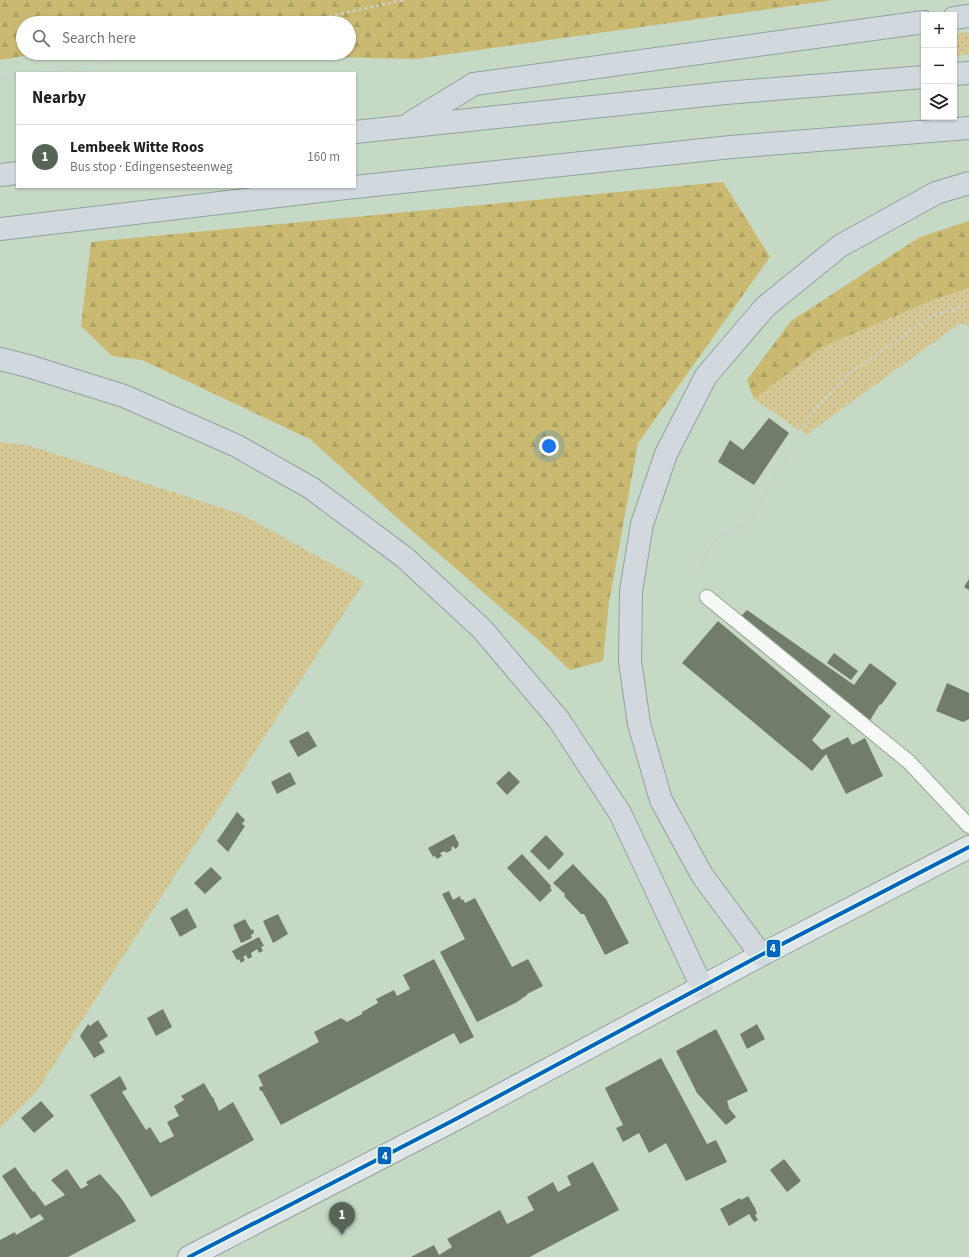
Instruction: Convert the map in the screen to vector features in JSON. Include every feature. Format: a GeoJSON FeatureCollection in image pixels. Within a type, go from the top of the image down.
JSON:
{"type":"FeatureCollection","features":[{"type":"Feature","properties":{"kind":"highway"},"geometry":{"type":"LineString","coordinates":[[957,18],[969,16]]}},
{"type":"Feature","properties":{"kind":"highway"},"geometry":{"type":"LineString","coordinates":[[407,126],[474,84],[921,22]]}},
{"type":"Feature","properties":{"kind":"highway"},"geometry":{"type":"LineString","coordinates":[[957,74],[969,73]]}},
{"type":"Feature","properties":{"kind":"highway"},"geometry":{"type":"LineString","coordinates":[[356,132],[725,93],[921,77]]}},
{"type":"Feature","properties":{"kind":"highway"},"geometry":{"type":"LineString","coordinates":[[356,187],[731,147],[969,128]]}},
{"type":"Feature","properties":{"kind":"highway"},"geometry":{"type":"LineString","coordinates":[[0,175],[16,173]]}},
{"type":"Feature","properties":{"kind":"highway"},"geometry":{"type":"LineString","coordinates":[[761,955],[702,875],[661,800],[639,724],[630,661],[630,606],[631,590],[642,524],[666,454],[706,376],[765,307],[840,246],[936,193],[969,183]]}},
{"type":"Feature","properties":{"kind":"highway"},"geometry":{"type":"LineString","coordinates":[[0,230],[347,188]]}},
{"type":"Feature","properties":{"kind":"highway"},"geometry":{"type":"LineString","coordinates":[[0,359],[28,366],[124,396],[237,446],[310,488],[404,557],[482,629],[559,720],[620,813],[702,987]]}},
{"type":"Feature","properties":{"kind":"main road"},"geometry":{"type":"LineString","coordinates":[[189,1257],[454,1120],[761,955],[969,847]]}},
{"type":"Feature","properties":{"kind":"lane"},"geometry":{"type":"LineString","coordinates":[[707,597],[909,762],[969,826]]}},
{"type":"Feature","properties":{"kind":"path"},"geometry":{"type":"LineString","coordinates":[[331,16],[403,0]]}},
{"type":"Feature","properties":{"kind":"path"},"geometry":{"type":"LineString","coordinates":[[44,72],[117,60]]}},
{"type":"Feature","properties":{"kind":"path"},"geometry":{"type":"LineString","coordinates":[[0,79],[16,76]]}},
{"type":"Feature","properties":{"kind":"path"},"geometry":{"type":"LineString","coordinates":[[707,597],[702,559],[717,537],[748,524],[808,418],[846,376],[932,316],[969,305]]}},
{"type":"Feature","properties":{"kind":"shaded area"},"geometry":{"type":"Polygon","coordinates":[[[969,32],[969,54],[957,56],[957,34],[969,32]]]}},
{"type":"Feature","properties":{"kind":"shaded area"},"geometry":{"type":"Polygon","coordinates":[[[969,288],[969,325],[959,324],[806,435],[754,399],[822,347],[938,298],[969,288]]]}},
{"type":"Feature","properties":{"kind":"shaded area"},"geometry":{"type":"Polygon","coordinates":[[[0,442],[31,446],[243,515],[364,582],[38,1090],[0,1128],[0,442]]]}},
{"type":"Feature","properties":{"kind":"green space"},"geometry":{"type":"Polygon","coordinates":[[[0,0],[833,0],[415,59],[356,58],[356,16],[16,16],[16,57],[0,60],[0,0]]]}},
{"type":"Feature","properties":{"kind":"green space"},"geometry":{"type":"Polygon","coordinates":[[[723,182],[770,257],[638,443],[609,602],[603,661],[570,670],[535,637],[395,516],[310,439],[142,360],[112,356],[81,326],[91,242],[723,182]]]}},
{"type":"Feature","properties":{"kind":"green space"},"geometry":{"type":"Polygon","coordinates":[[[969,221],[969,288],[938,298],[822,347],[754,399],[747,380],[791,321],[920,237],[969,221]]]}},
{"type":"Feature","properties":{"kind":"building"},"geometry":{"type":"Polygon","coordinates":[[[769,418],[789,433],[754,485],[718,462],[730,440],[743,450],[769,418]]]}},
{"type":"Feature","properties":{"kind":"building"},"geometry":{"type":"Polygon","coordinates":[[[969,579],[969,590],[964,587],[969,579]]]}},
{"type":"Feature","properties":{"kind":"building"},"geometry":{"type":"Polygon","coordinates":[[[747,610],[854,685],[870,663],[897,683],[881,705],[880,704],[869,722],[740,617],[747,610]]]}},
{"type":"Feature","properties":{"kind":"building"},"geometry":{"type":"Polygon","coordinates":[[[718,621],[831,716],[812,740],[822,750],[848,737],[852,745],[865,738],[883,776],[846,794],[826,754],[812,771],[682,663],[718,621]]]}},
{"type":"Feature","properties":{"kind":"building"},"geometry":{"type":"Polygon","coordinates":[[[834,653],[858,671],[851,680],[827,663],[834,653]]]}},
{"type":"Feature","properties":{"kind":"building"},"geometry":{"type":"Polygon","coordinates":[[[947,683],[969,693],[969,719],[963,722],[936,711],[947,683]]]}},
{"type":"Feature","properties":{"kind":"building"},"geometry":{"type":"Polygon","coordinates":[[[308,731],[317,746],[298,757],[289,741],[308,731]]]}},
{"type":"Feature","properties":{"kind":"building"},"geometry":{"type":"Polygon","coordinates":[[[509,771],[520,782],[507,795],[496,783],[509,771]]]}},
{"type":"Feature","properties":{"kind":"building"},"geometry":{"type":"Polygon","coordinates":[[[290,772],[296,784],[277,794],[271,782],[290,772]]]}},
{"type":"Feature","properties":{"kind":"building"},"geometry":{"type":"Polygon","coordinates":[[[237,812],[245,820],[242,824],[245,826],[228,852],[217,841],[237,812]]]}},
{"type":"Feature","properties":{"kind":"building"},"geometry":{"type":"Polygon","coordinates":[[[454,834],[459,846],[455,849],[453,846],[451,848],[452,850],[446,853],[445,851],[440,853],[442,856],[437,859],[435,856],[433,857],[428,848],[454,834]]]}},
{"type":"Feature","properties":{"kind":"building"},"geometry":{"type":"Polygon","coordinates":[[[546,835],[564,854],[549,870],[530,851],[546,835]]]}},
{"type":"Feature","properties":{"kind":"building"},"geometry":{"type":"Polygon","coordinates":[[[522,854],[551,886],[550,888],[552,890],[540,902],[507,868],[522,854]]]}},
{"type":"Feature","properties":{"kind":"building"},"geometry":{"type":"Polygon","coordinates":[[[573,864],[606,899],[629,943],[605,955],[584,914],[581,914],[564,896],[565,894],[553,883],[573,864]]]}},
{"type":"Feature","properties":{"kind":"building"},"geometry":{"type":"Polygon","coordinates":[[[211,867],[222,878],[205,894],[194,883],[211,867]]]}},
{"type":"Feature","properties":{"kind":"building"},"geometry":{"type":"Polygon","coordinates":[[[449,891],[453,900],[460,896],[461,900],[463,899],[465,903],[475,898],[512,967],[528,959],[543,986],[527,994],[517,1002],[477,1022],[440,952],[465,939],[442,894],[449,891]]]}},
{"type":"Feature","properties":{"kind":"building"},"geometry":{"type":"Polygon","coordinates":[[[187,908],[197,927],[180,937],[170,918],[187,908]]]}},
{"type":"Feature","properties":{"kind":"building"},"geometry":{"type":"Polygon","coordinates":[[[278,914],[288,934],[273,943],[263,921],[278,914]]]}},
{"type":"Feature","properties":{"kind":"building"},"geometry":{"type":"Polygon","coordinates":[[[245,919],[251,930],[253,929],[254,933],[251,935],[252,938],[241,943],[233,925],[245,919]]]}},
{"type":"Feature","properties":{"kind":"building"},"geometry":{"type":"Polygon","coordinates":[[[259,937],[264,946],[261,947],[263,951],[259,953],[257,949],[251,953],[252,957],[248,959],[246,955],[243,957],[245,960],[241,963],[239,959],[237,960],[232,951],[259,937]]]}},
{"type":"Feature","properties":{"kind":"building"},"geometry":{"type":"Polygon","coordinates":[[[434,959],[474,1037],[460,1044],[454,1033],[281,1125],[262,1091],[260,1091],[259,1087],[263,1086],[258,1075],[319,1042],[314,1032],[341,1018],[347,1022],[378,1003],[376,999],[394,990],[397,996],[410,989],[403,975],[434,959]]]}},
{"type":"Feature","properties":{"kind":"building"},"geometry":{"type":"Polygon","coordinates":[[[163,1009],[172,1027],[156,1036],[147,1018],[163,1009]]]}},
{"type":"Feature","properties":{"kind":"building"},"geometry":{"type":"Polygon","coordinates":[[[98,1020],[108,1036],[99,1042],[105,1052],[94,1058],[80,1036],[88,1024],[90,1026],[98,1020]]]}},
{"type":"Feature","properties":{"kind":"building"},"geometry":{"type":"Polygon","coordinates":[[[757,1024],[765,1039],[747,1049],[740,1034],[757,1024]]]}},
{"type":"Feature","properties":{"kind":"building"},"geometry":{"type":"Polygon","coordinates":[[[716,1029],[748,1091],[727,1101],[728,1107],[736,1117],[726,1125],[697,1093],[676,1051],[716,1029]]]}},
{"type":"Feature","properties":{"kind":"building"},"geometry":{"type":"Polygon","coordinates":[[[661,1058],[707,1144],[716,1140],[727,1162],[686,1181],[666,1143],[649,1153],[639,1133],[623,1142],[616,1128],[623,1125],[605,1088],[661,1058]]]}},
{"type":"Feature","properties":{"kind":"building"},"geometry":{"type":"Polygon","coordinates":[[[120,1076],[127,1089],[122,1092],[146,1130],[150,1127],[160,1143],[174,1136],[167,1122],[179,1116],[174,1106],[184,1100],[181,1096],[204,1083],[213,1097],[219,1111],[233,1102],[254,1140],[151,1197],[90,1095],[120,1076]]]}},
{"type":"Feature","properties":{"kind":"building"},"geometry":{"type":"Polygon","coordinates":[[[41,1101],[54,1116],[34,1133],[21,1118],[41,1101]]]}},
{"type":"Feature","properties":{"kind":"building"},"geometry":{"type":"Polygon","coordinates":[[[784,1159],[801,1181],[787,1192],[770,1170],[784,1159]]]}},
{"type":"Feature","properties":{"kind":"building"},"geometry":{"type":"Polygon","coordinates":[[[593,1162],[619,1210],[530,1257],[411,1257],[434,1245],[439,1255],[452,1247],[447,1239],[500,1210],[507,1224],[521,1217],[534,1210],[527,1197],[553,1182],[558,1192],[571,1185],[567,1176],[593,1162]]]}},
{"type":"Feature","properties":{"kind":"building"},"geometry":{"type":"Polygon","coordinates":[[[15,1167],[45,1206],[65,1195],[51,1180],[67,1169],[81,1189],[88,1185],[86,1182],[100,1174],[121,1198],[136,1221],[68,1257],[0,1257],[0,1240],[15,1232],[16,1235],[44,1219],[40,1214],[31,1219],[2,1176],[15,1167]]]}},
{"type":"Feature","properties":{"kind":"building"},"geometry":{"type":"Polygon","coordinates":[[[748,1196],[755,1208],[757,1214],[755,1215],[758,1220],[754,1222],[749,1214],[729,1226],[720,1209],[740,1198],[741,1200],[748,1196]]]}},
{"type":"Feature","properties":{"kind":"transit line","name":"4"},"geometry":{"type":"LineString","coordinates":[[189,1257],[454,1120],[761,955],[969,847]]}},
{"type":"Feature","properties":{"kind":"place","name":"Lembeek Witte Roos"},"geometry":{"type":"Point","coordinates":[342,1235]}}]}
